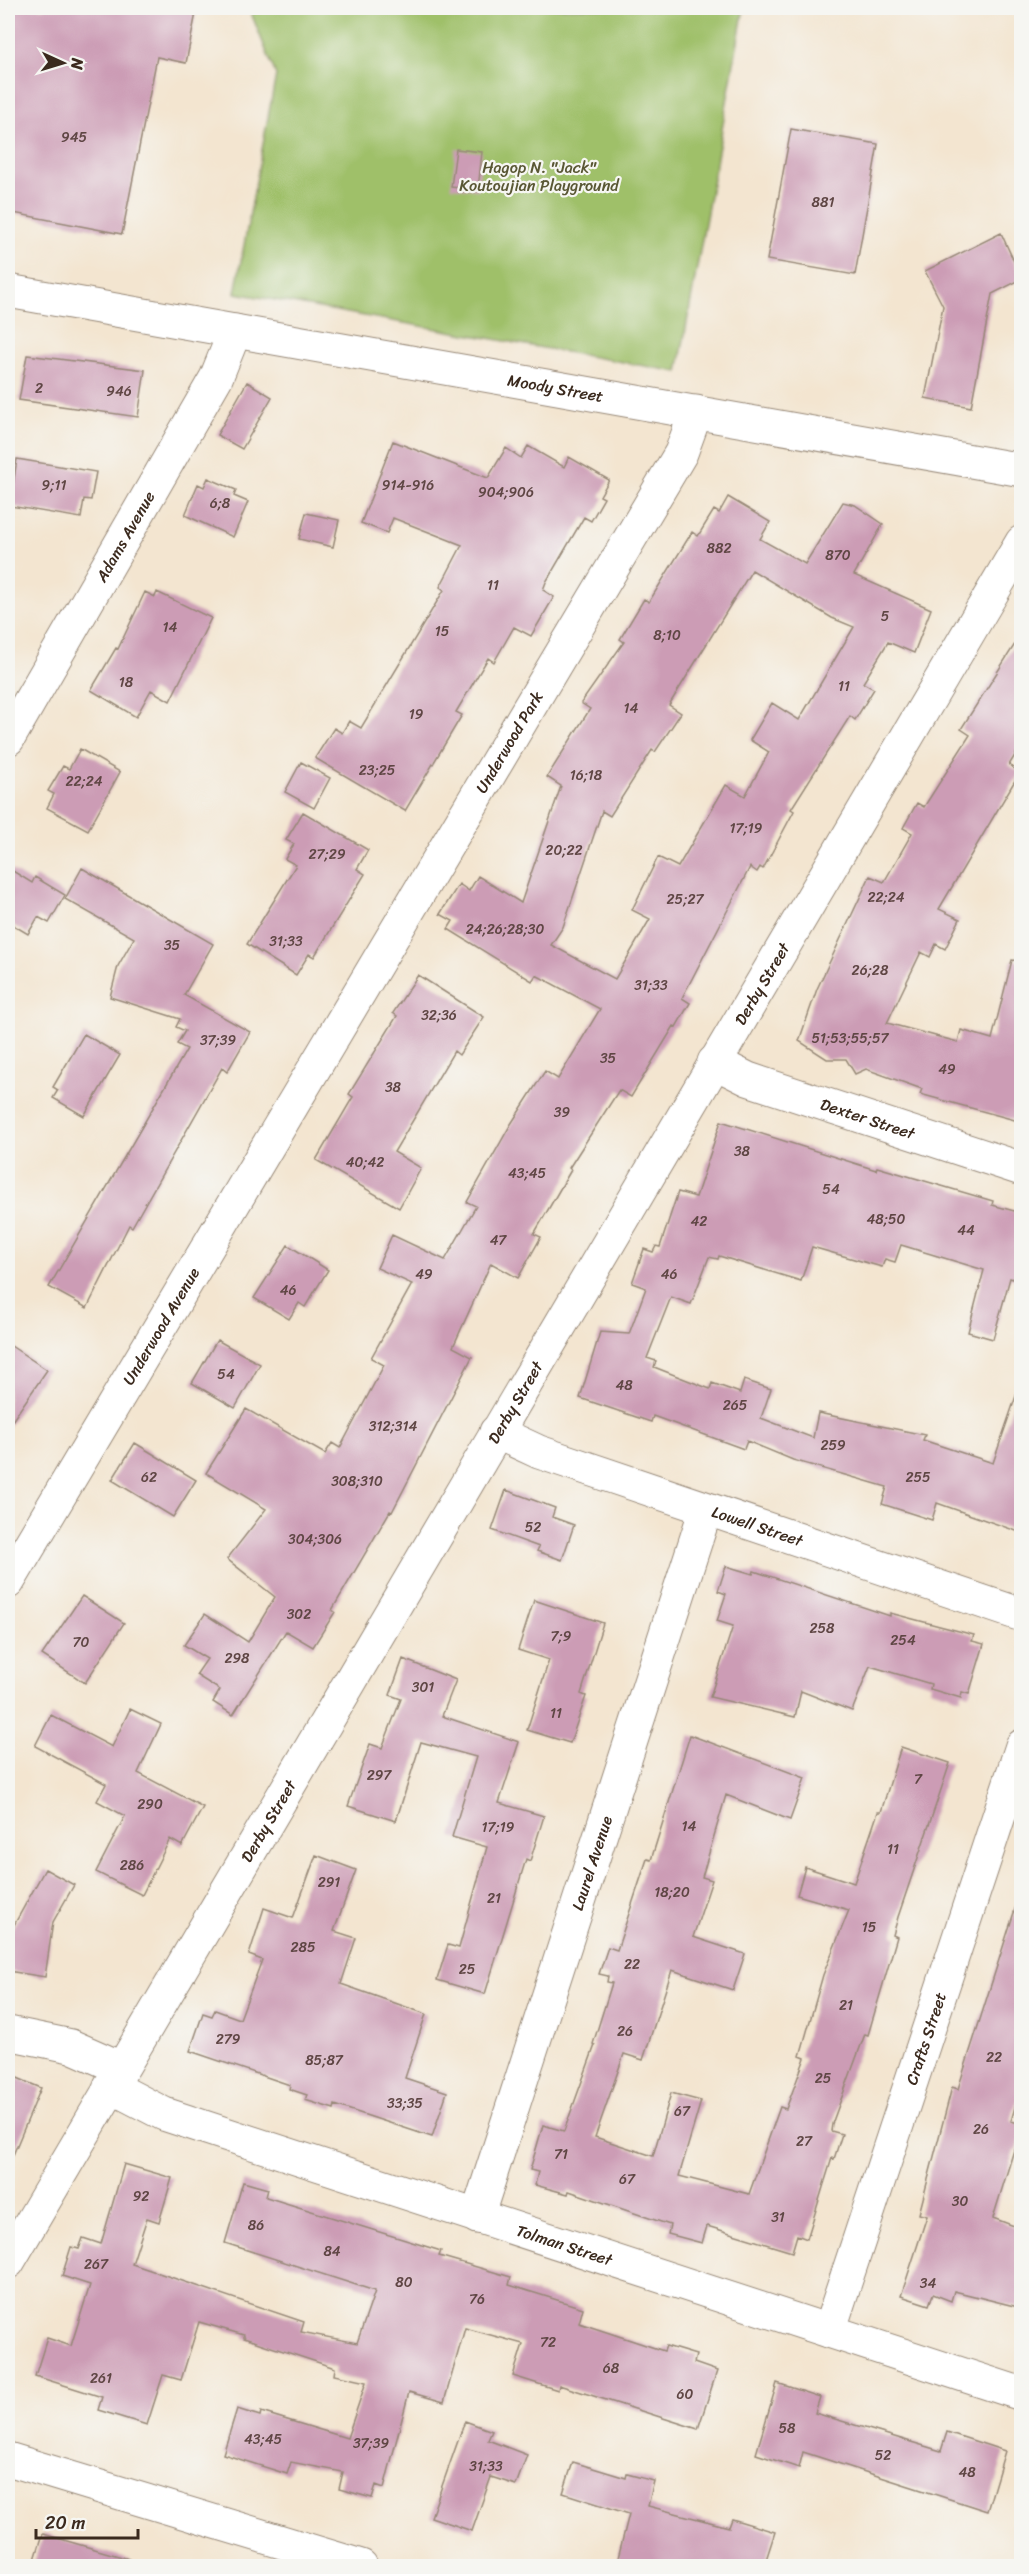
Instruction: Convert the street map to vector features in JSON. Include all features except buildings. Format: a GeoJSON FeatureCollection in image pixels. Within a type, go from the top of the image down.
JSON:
{"type":"FeatureCollection","features":[{"type":"Feature","properties":{"kind":"street","name":"Moody Street"},"geometry":{"type":"LineString","coordinates":[[8,291],[1022,470]]}},
{"type":"Feature","properties":{"kind":"street","name":"Adams Avenue"},"geometry":{"type":"LineString","coordinates":[[8,739],[216,378],[235,331]]}},
{"type":"Feature","properties":{"kind":"street","name":"Underwood Park"},"geometry":{"type":"LineString","coordinates":[[313,1068],[681,453],[696,412]]}},
{"type":"Feature","properties":{"kind":"street","name":"Derby Street"},"geometry":{"type":"LineString","coordinates":[[8,2262],[1022,542]]}},
{"type":"Feature","properties":{"kind":"street","name":"Dexter Street"},"geometry":{"type":"LineString","coordinates":[[714,1062],[748,1078],[1022,1169]]}},
{"type":"Feature","properties":{"kind":"street","name":"Underwood Avenue"},"geometry":{"type":"LineString","coordinates":[[8,1582],[313,1068]]}},
{"type":"Feature","properties":{"kind":"street","name":"Lowell Street"},"geometry":{"type":"LineString","coordinates":[[496,1432],[539,1452],[1022,1615]]}},
{"type":"Feature","properties":{"kind":"street","name":"Laurel Avenue"},"geometry":{"type":"LineString","coordinates":[[477,2217],[706,1509]]}},
{"type":"Feature","properties":{"kind":"street","name":"Crafts Street"},"geometry":{"type":"LineString","coordinates":[[829,2331],[1022,1746]]}},
{"type":"Feature","properties":{"kind":"street","name":"Tolman Street"},"geometry":{"type":"LineString","coordinates":[[8,2034],[72,2046],[164,2114],[1022,2394]]}},
{"type":"Feature","properties":{"kind":"street"},"geometry":{"type":"LineString","coordinates":[[8,2459],[361,2566]]}},
{"type":"Feature","properties":{"kind":"green space","name":"Hagop N. \"Jack\" Koutoujian Playground"},"geometry":{"type":"Polygon","coordinates":[[[249,8],[744,8],[678,372],[235,293],[276,75],[249,8]]]}}]}
